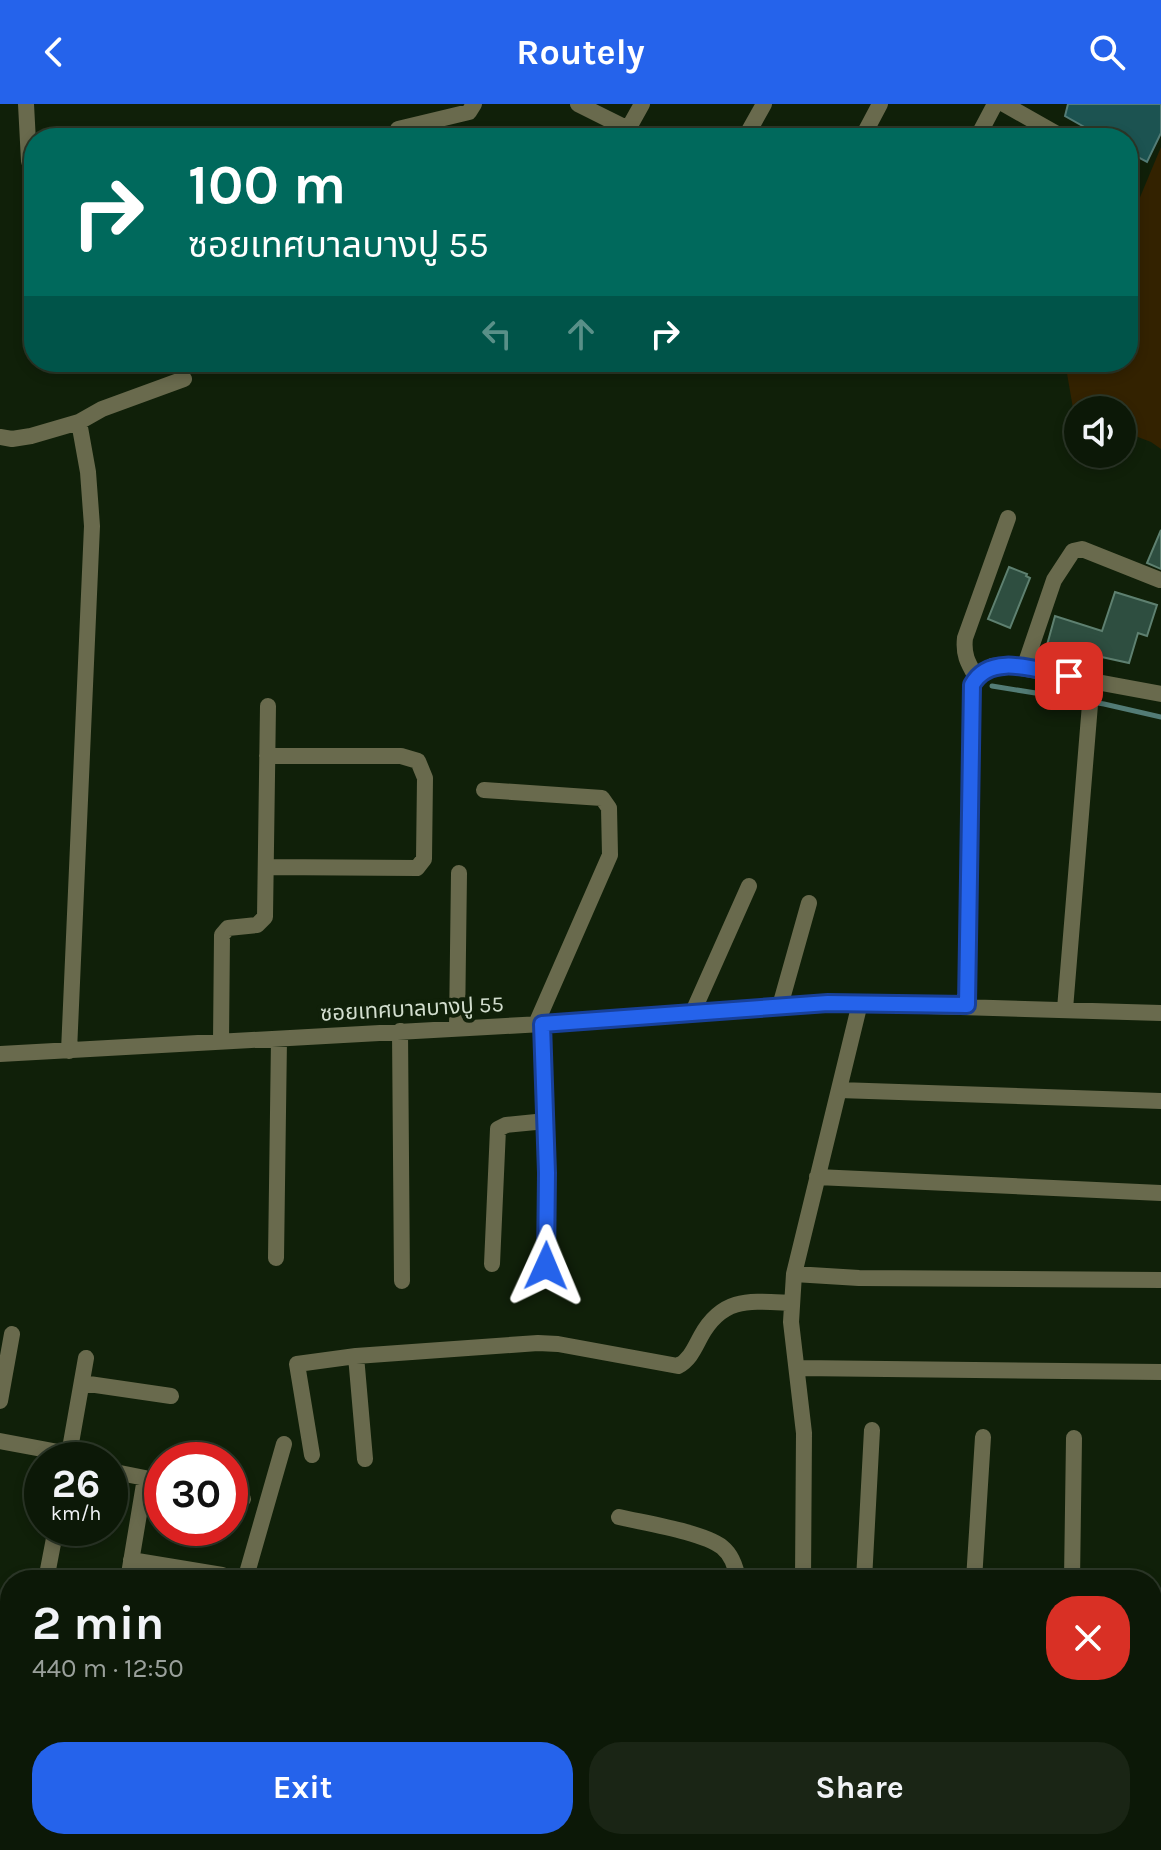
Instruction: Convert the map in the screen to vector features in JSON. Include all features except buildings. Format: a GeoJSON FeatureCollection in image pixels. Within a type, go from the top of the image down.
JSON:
{"type":"FeatureCollection","features":[{"type":"Feature","properties":{"kind":"street"},"geometry":{"type":"LineString","coordinates":[[26,104],[27,128]]}},
{"type":"Feature","properties":{"kind":"street"},"geometry":{"type":"LineString","coordinates":[[402,128],[469,112],[474,104]]}},
{"type":"Feature","properties":{"kind":"street"},"geometry":{"type":"LineString","coordinates":[[578,104],[616,128]]}},
{"type":"Feature","properties":{"kind":"street"},"geometry":{"type":"LineString","coordinates":[[628,128],[642,104]]}},
{"type":"Feature","properties":{"kind":"street"},"geometry":{"type":"LineString","coordinates":[[751,128],[764,104]]}},
{"type":"Feature","properties":{"kind":"street"},"geometry":{"type":"LineString","coordinates":[[867,128],[880,104]]}},
{"type":"Feature","properties":{"kind":"street"},"geometry":{"type":"LineString","coordinates":[[982,128],[995,104]]}},
{"type":"Feature","properties":{"kind":"street"},"geometry":{"type":"LineString","coordinates":[[1004,104],[1046,128]]}},
{"type":"Feature","properties":{"kind":"street"},"geometry":{"type":"LineString","coordinates":[[0,437],[31,436],[79,422],[102,409],[184,379]]}},
{"type":"Feature","properties":{"kind":"street"},"geometry":{"type":"LineString","coordinates":[[69,1051],[92,526],[88,472],[79,422]]}},
{"type":"Feature","properties":{"kind":"street"},"geometry":{"type":"LineString","coordinates":[[967,1005],[972,695],[976,677],[964,651],[965,638],[1008,518]]}},
{"type":"Feature","properties":{"kind":"street"},"geometry":{"type":"LineString","coordinates":[[1024,668],[1054,580],[1073,551],[1082,549],[1160,580]]}},
{"type":"Feature","properties":{"kind":"street"},"geometry":{"type":"LineString","coordinates":[[976,677],[992,666],[1004,665],[1024,668],[1091,695],[1161,694]]}},
{"type":"Feature","properties":{"kind":"street"},"geometry":{"type":"LineString","coordinates":[[1065,1009],[1091,695]]}},
{"type":"Feature","properties":{"kind":"street"},"geometry":{"type":"LineString","coordinates":[[221,1042],[222,935],[228,928],[257,925],[265,917],[268,706]]}},
{"type":"Feature","properties":{"kind":"street"},"geometry":{"type":"LineString","coordinates":[[266,867],[417,868],[424,859],[425,805],[425,778],[418,761],[412,758],[267,756]]}},
{"type":"Feature","properties":{"kind":"street"},"geometry":{"type":"LineString","coordinates":[[484,790],[602,798],[609,808],[610,855],[539,1024],[546,1121],[546,1266]]}},
{"type":"Feature","properties":{"kind":"street"},"geometry":{"type":"LineString","coordinates":[[457,1028],[459,873]]}},
{"type":"Feature","properties":{"kind":"street"},"geometry":{"type":"LineString","coordinates":[[692,1014],[749,886]]}},
{"type":"Feature","properties":{"kind":"street"},"geometry":{"type":"LineString","coordinates":[[780,1006],[809,903]]}},
{"type":"Feature","properties":{"kind":"street"},"geometry":{"type":"LineString","coordinates":[[803,1570],[804,1433],[791,1303],[794,1274],[860,1003]]}},
{"type":"Feature","properties":{"kind":"street","name":"ซอยเทศบาลบางปู 55"},"geometry":{"type":"LineString","coordinates":[[0,1054],[860,1003],[1161,1013]]}},
{"type":"Feature","properties":{"kind":"street"},"geometry":{"type":"LineString","coordinates":[[400,1031],[402,1281]]}},
{"type":"Feature","properties":{"kind":"street"},"geometry":{"type":"LineString","coordinates":[[276,1258],[279,1039]]}},
{"type":"Feature","properties":{"kind":"street"},"geometry":{"type":"LineString","coordinates":[[839,1090],[1161,1101]]}},
{"type":"Feature","properties":{"kind":"street"},"geometry":{"type":"LineString","coordinates":[[492,1264],[498,1129],[506,1125],[546,1121]]}},
{"type":"Feature","properties":{"kind":"street"},"geometry":{"type":"LineString","coordinates":[[817,1177],[1161,1193]]}},
{"type":"Feature","properties":{"kind":"street"},"geometry":{"type":"LineString","coordinates":[[794,1274],[859,1278],[1161,1280]]}},
{"type":"Feature","properties":{"kind":"street"},"geometry":{"type":"LineString","coordinates":[[312,1455],[297,1364],[356,1356],[538,1343],[678,1366],[685,1363],[706,1326],[720,1312],[745,1301],[791,1303]]}},
{"type":"Feature","properties":{"kind":"street"},"geometry":{"type":"LineString","coordinates":[[0,1401],[12,1334]]}},
{"type":"Feature","properties":{"kind":"street"},"geometry":{"type":"LineString","coordinates":[[356,1356],[365,1459]]}},
{"type":"Feature","properties":{"kind":"street"},"geometry":{"type":"LineString","coordinates":[[72,1442],[86,1358]]}},
{"type":"Feature","properties":{"kind":"street"},"geometry":{"type":"LineString","coordinates":[[799,1368],[1161,1372]]}},
{"type":"Feature","properties":{"kind":"street"},"geometry":{"type":"LineString","coordinates":[[82,1383],[171,1396]]}},
{"type":"Feature","properties":{"kind":"street"},"geometry":{"type":"LineString","coordinates":[[865,1570],[872,1430]]}},
{"type":"Feature","properties":{"kind":"street"},"geometry":{"type":"LineString","coordinates":[[975,1570],[983,1437]]}},
{"type":"Feature","properties":{"kind":"street"},"geometry":{"type":"LineString","coordinates":[[1072,1570],[1074,1438]]}},
{"type":"Feature","properties":{"kind":"street"},"geometry":{"type":"LineString","coordinates":[[0,1441],[24,1447]]}},
{"type":"Feature","properties":{"kind":"street"},"geometry":{"type":"LineString","coordinates":[[248,1570],[284,1444]]}},
{"type":"Feature","properties":{"kind":"street"},"geometry":{"type":"LineString","coordinates":[[130,1570],[144,1515]]}},
{"type":"Feature","properties":{"kind":"street"},"geometry":{"type":"LineString","coordinates":[[619,1517],[711,1540],[724,1549],[736,1570]]}},
{"type":"Feature","properties":{"kind":"street"},"geometry":{"type":"LineString","coordinates":[[48,1570],[53,1546]]}},
{"type":"Feature","properties":{"kind":"street"},"geometry":{"type":"LineString","coordinates":[[131,1560],[192,1570]]}},
{"type":"Feature","properties":{"kind":"shaded area"},"geometry":{"type":"Polygon","coordinates":[[[1161,147],[1161,449],[1136,436],[1136,396],[1071,396],[1067,372],[1138,372],[1138,202],[1161,147]]]}},
{"type":"Feature","properties":{"kind":"water"},"geometry":{"type":"Polygon","coordinates":[[[1068,104],[1161,104],[1161,133],[1147,162],[1138,157],[1138,128],[1086,128],[1065,116],[1068,104]]]}},
{"type":"Feature","properties":{"kind":"waterway"},"geometry":{"type":"LineString","coordinates":[[992,686],[1104,704],[1161,717]]}},
{"type":"Feature","properties":{"kind":"route"},"geometry":{"type":"LineString","coordinates":[[546,1266],[547,1173],[542,1024],[828,1003],[967,1005],[972,685],[982,671],[992,666],[1004,665],[1069,676]]}}]}
